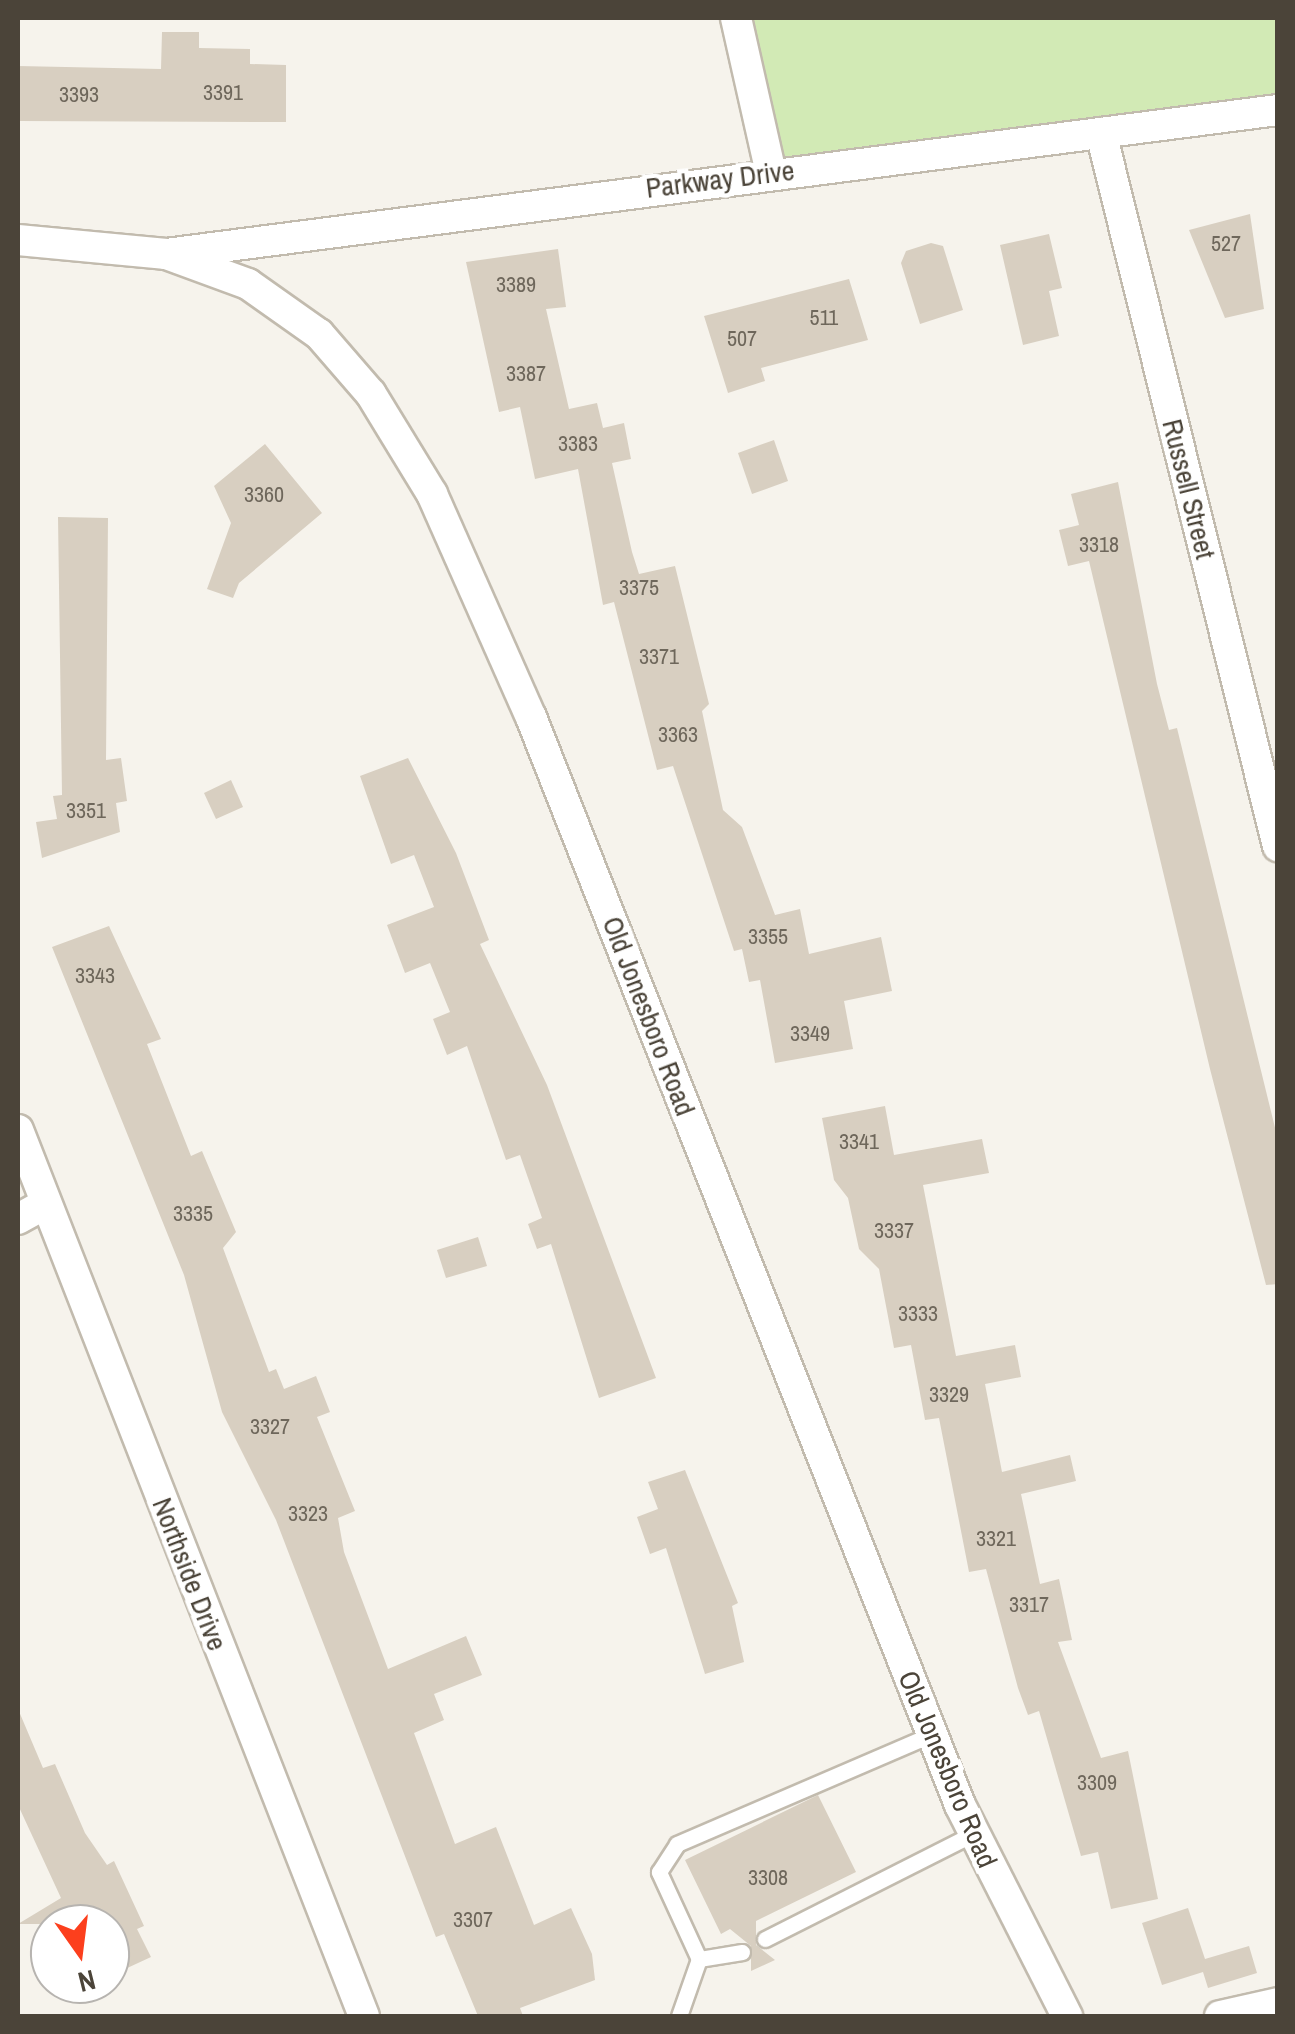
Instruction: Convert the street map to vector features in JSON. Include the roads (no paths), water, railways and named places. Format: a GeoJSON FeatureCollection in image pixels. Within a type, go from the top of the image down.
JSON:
{"type":"FeatureCollection","features":[{"type":"Feature","properties":{"kind":"street"},"geometry":{"type":"LineString","coordinates":[[736,18],[771,173]]}},
{"type":"Feature","properties":{"kind":"street","name":"Parkway Drive"},"geometry":{"type":"LineString","coordinates":[[166,254],[1278,110]]}},
{"type":"Feature","properties":{"kind":"street","name":"Russell Street"},"geometry":{"type":"LineString","coordinates":[[1100,132],[1278,846]]}},
{"type":"Feature","properties":{"kind":"street","name":"Old Jonesboro Road"},"geometry":{"type":"LineString","coordinates":[[18,240],[166,254],[248,284],[319,334],[371,394],[432,494],[531,717],[973,1834],[1067,2016]]}},
{"type":"Feature","properties":{"kind":"street","name":"Northside Drive"},"geometry":{"type":"LineString","coordinates":[[18,1130],[364,2016]]}},
{"type":"Feature","properties":{"kind":"street"},"geometry":{"type":"LineString","coordinates":[[18,1219],[46,1204]]}},
{"type":"Feature","properties":{"kind":"street"},"geometry":{"type":"LineString","coordinates":[[1220,2016],[1278,2003]]}},
{"type":"Feature","properties":{"kind":"lane"},"geometry":{"type":"LineString","coordinates":[[679,2016],[699,1959],[658,1872],[677,1844],[932,1734]]}},
{"type":"Feature","properties":{"kind":"lane"},"geometry":{"type":"LineString","coordinates":[[765,1939],[973,1834]]}},
{"type":"Feature","properties":{"kind":"lane"},"geometry":{"type":"LineString","coordinates":[[699,1959],[742,1952]]}}]}
